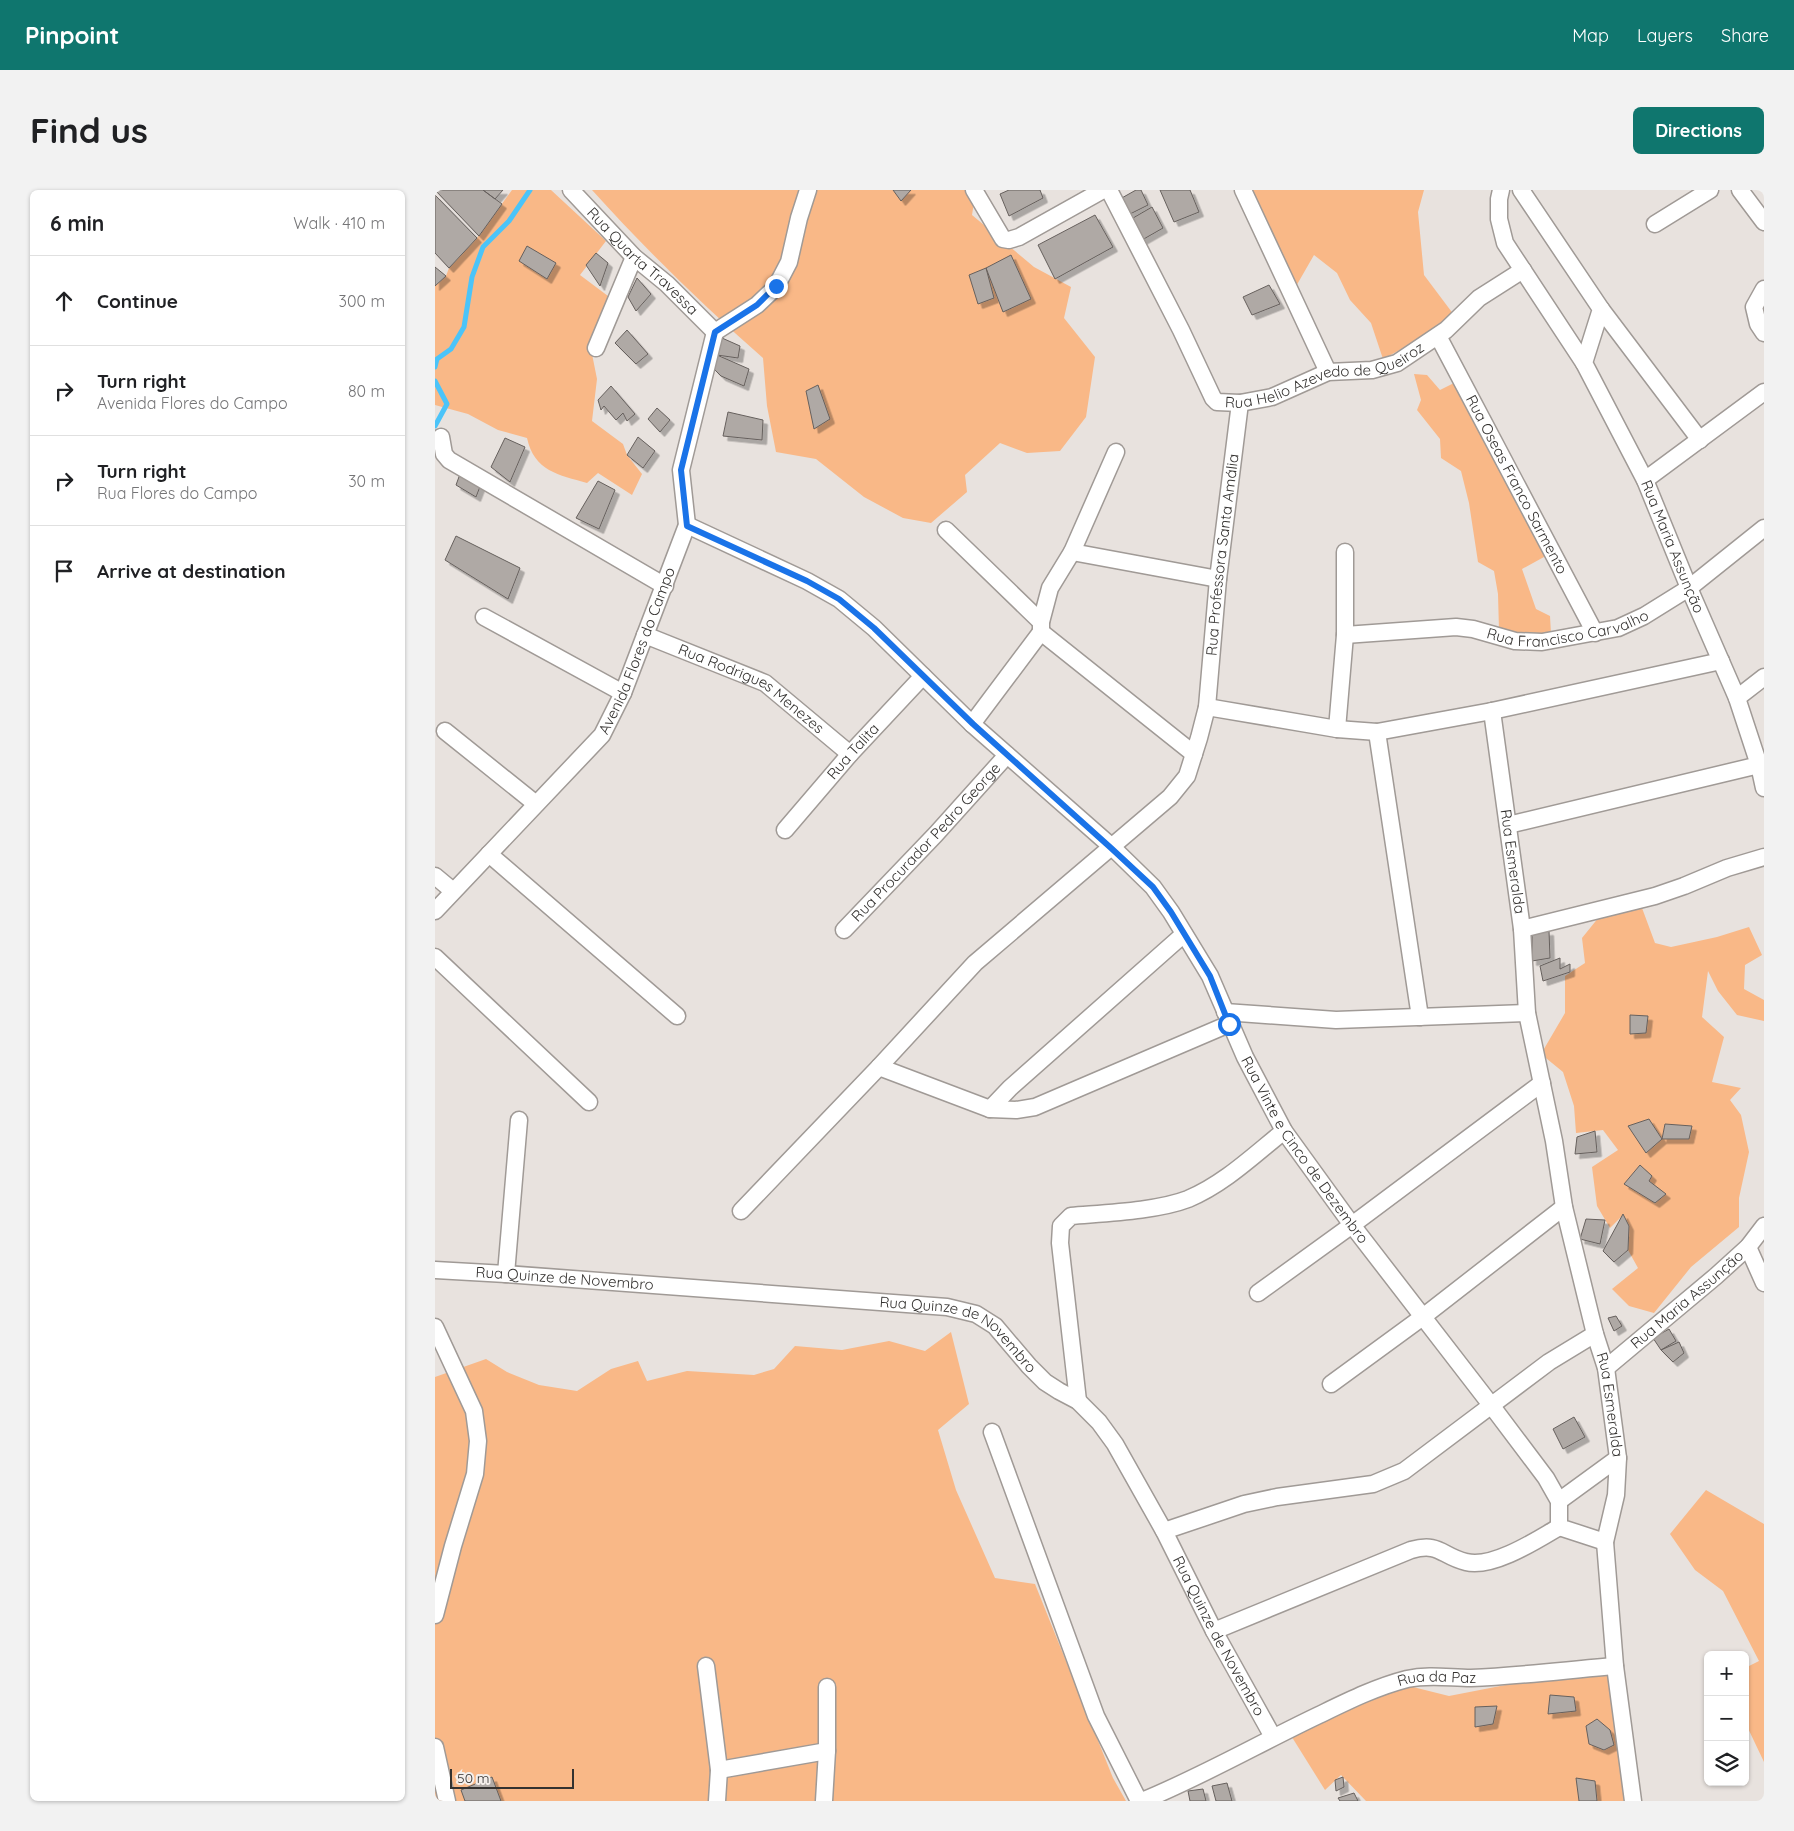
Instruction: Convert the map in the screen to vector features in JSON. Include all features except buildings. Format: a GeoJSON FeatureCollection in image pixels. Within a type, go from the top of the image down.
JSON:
{"type":"FeatureCollection","features":[{"type":"Feature","properties":{"kind":"street","name":"Rua Quarta Travessa"},"geometry":{"type":"LineString","coordinates":[[571,190],[635,258],[667,284],[715,332]]}},
{"type":"Feature","properties":{"kind":"street"},"geometry":{"type":"LineString","coordinates":[[715,332],[757,305],[776,286],[789,262],[799,218],[808,190]]}},
{"type":"Feature","properties":{"kind":"street"},"geometry":{"type":"LineString","coordinates":[[974,190],[998,232],[1003,239],[1009,240],[1019,237],[1103,190]]}},
{"type":"Feature","properties":{"kind":"street","name":"Rua Helio Azevedo de Queiroz"},"geometry":{"type":"LineString","coordinates":[[1109,190],[1181,330],[1213,398],[1217,402],[1240,402],[1272,397],[1328,372],[1372,370],[1397,363],[1438,336],[1479,298],[1523,270]]}},
{"type":"Feature","properties":{"kind":"street"},"geometry":{"type":"LineString","coordinates":[[1243,190],[1328,372]]}},
{"type":"Feature","properties":{"kind":"street","name":"Rua Maria Assunção"},"geometry":{"type":"LineString","coordinates":[[1501,190],[1499,219],[1505,243],[1584,363],[1645,480],[1737,698],[1759,765],[1764,788]]}},
{"type":"Feature","properties":{"kind":"street"},"geometry":{"type":"LineString","coordinates":[[1655,224],[1710,190]]}},
{"type":"Feature","properties":{"kind":"street"},"geometry":{"type":"LineString","coordinates":[[1740,190],[1764,222]]}},
{"type":"Feature","properties":{"kind":"street"},"geometry":{"type":"LineString","coordinates":[[1523,193],[1601,309],[1700,440]]}},
{"type":"Feature","properties":{"kind":"street"},"geometry":{"type":"LineString","coordinates":[[596,348],[635,258]]}},
{"type":"Feature","properties":{"kind":"street"},"geometry":{"type":"LineString","coordinates":[[1764,289],[1754,307],[1758,324],[1764,333]]}},
{"type":"Feature","properties":{"kind":"street"},"geometry":{"type":"LineString","coordinates":[[1584,363],[1601,309]]}},
{"type":"Feature","properties":{"kind":"street","name":"Avenida Flores do Campo"},"geometry":{"type":"LineString","coordinates":[[435,911],[602,735],[623,693],[687,526],[681,470],[715,332]]}},
{"type":"Feature","properties":{"kind":"street","name":"Rua Oseas Franco Sarmento"},"geometry":{"type":"LineString","coordinates":[[1438,336],[1595,632]]}},
{"type":"Feature","properties":{"kind":"street"},"geometry":{"type":"LineString","coordinates":[[1645,480],[1764,392]]}},
{"type":"Feature","properties":{"kind":"street","name":"Rua Professora Santa Amália"},"geometry":{"type":"LineString","coordinates":[[741,1211],[879,1067],[975,963],[1170,797],[1187,776],[1207,707],[1218,579],[1240,402]]}},
{"type":"Feature","properties":{"kind":"street"},"geometry":{"type":"LineString","coordinates":[[441,437],[444,454],[449,460],[665,586]]}},
{"type":"Feature","properties":{"kind":"street"},"geometry":{"type":"LineString","coordinates":[[973,724],[1041,627],[1050,588],[1072,552],[1116,452]]}},
{"type":"Feature","properties":{"kind":"street","name":"Rua Vinte e Cinco de Dezembro"},"geometry":{"type":"LineString","coordinates":[[687,526],[807,581],[839,599],[874,628],[973,724],[1153,887],[1171,912],[1210,976],[1245,1057],[1284,1131],[1352,1225],[1424,1316],[1546,1478],[1559,1501],[1559,1527]]}},
{"type":"Feature","properties":{"kind":"street","name":"Rua Francisco Carvalho"},"geometry":{"type":"LineString","coordinates":[[1345,635],[1456,627],[1473,629],[1515,642],[1542,642],[1618,628],[1689,588],[1764,528]]}},
{"type":"Feature","properties":{"kind":"street"},"geometry":{"type":"LineString","coordinates":[[945,530],[1041,627],[1194,754]]}},
{"type":"Feature","properties":{"kind":"street"},"geometry":{"type":"LineString","coordinates":[[1072,552],[1218,579]]}},
{"type":"Feature","properties":{"kind":"street"},"geometry":{"type":"LineString","coordinates":[[1337,729],[1345,635],[1345,552]]}},
{"type":"Feature","properties":{"kind":"street"},"geometry":{"type":"LineString","coordinates":[[484,617],[623,693]]}},
{"type":"Feature","properties":{"kind":"street","name":"Rua Rodrigues Menezes"},"geometry":{"type":"LineString","coordinates":[[645,635],[765,683],[850,754]]}},
{"type":"Feature","properties":{"kind":"street"},"geometry":{"type":"LineString","coordinates":[[1207,707],[1337,729],[1377,732],[1492,711],[1721,661]]}},
{"type":"Feature","properties":{"kind":"street","name":"Rua Talita"},"geometry":{"type":"LineString","coordinates":[[785,830],[850,754],[923,676]]}},
{"type":"Feature","properties":{"kind":"street"},"geometry":{"type":"LineString","coordinates":[[1737,698],[1764,677]]}},
{"type":"Feature","properties":{"kind":"street","name":"Rua Esmeralda"},"geometry":{"type":"LineString","coordinates":[[1492,711],[1522,929],[1527,1013],[1542,1083],[1564,1207],[1595,1334],[1606,1368],[1618,1458],[1616,1495],[1605,1542],[1615,1666],[1633,1801]]}},
{"type":"Feature","properties":{"kind":"street"},"geometry":{"type":"LineString","coordinates":[[445,731],[536,804]]}},
{"type":"Feature","properties":{"kind":"street"},"geometry":{"type":"LineString","coordinates":[[1377,732],[1420,1017]]}},
{"type":"Feature","properties":{"kind":"street","name":"Rua Procurador Pedro George"},"geometry":{"type":"LineString","coordinates":[[844,930],[936,834],[1007,755]]}},
{"type":"Feature","properties":{"kind":"street"},"geometry":{"type":"LineString","coordinates":[[1508,825],[1759,765]]}},
{"type":"Feature","properties":{"kind":"street"},"geometry":{"type":"LineString","coordinates":[[489,854],[677,1016]]}},
{"type":"Feature","properties":{"kind":"street"},"geometry":{"type":"LineString","coordinates":[[1522,929],[1655,896],[1727,868],[1764,857]]}},
{"type":"Feature","properties":{"kind":"street"},"geometry":{"type":"LineString","coordinates":[[435,876],[453,891]]}},
{"type":"Feature","properties":{"kind":"street"},"geometry":{"type":"LineString","coordinates":[[990,1109],[1009,1088],[1185,934]]}},
{"type":"Feature","properties":{"kind":"street"},"geometry":{"type":"LineString","coordinates":[[435,957],[589,1102]]}},
{"type":"Feature","properties":{"kind":"street"},"geometry":{"type":"LineString","coordinates":[[879,1067],[990,1109],[1016,1110],[1035,1107],[1227,1018],[1337,1020],[1527,1013]]}},
{"type":"Feature","properties":{"kind":"street"},"geometry":{"type":"LineString","coordinates":[[1258,1293],[1542,1083]]}},
{"type":"Feature","properties":{"kind":"street"},"geometry":{"type":"LineString","coordinates":[[506,1274],[519,1120]]}},
{"type":"Feature","properties":{"kind":"street"},"geometry":{"type":"LineString","coordinates":[[1078,1401],[1060,1243],[1061,1226],[1071,1216],[1159,1206],[1187,1200],[1229,1176],[1284,1131]]}},
{"type":"Feature","properties":{"kind":"street"},"geometry":{"type":"LineString","coordinates":[[1331,1384],[1424,1316],[1564,1207]]}},
{"type":"Feature","properties":{"kind":"street","name":"Rua Maria Assunção"},"geometry":{"type":"LineString","coordinates":[[1606,1368],[1716,1276],[1748,1247],[1764,1226]]}},
{"type":"Feature","properties":{"kind":"street"},"geometry":{"type":"LineString","coordinates":[[1748,1247],[1764,1283]]}},
{"type":"Feature","properties":{"kind":"street","name":"Rua Quinze de Novembro"},"geometry":{"type":"LineString","coordinates":[[435,1270],[947,1306],[976,1314],[995,1326],[1045,1382],[1078,1401],[1099,1422],[1115,1444],[1164,1531],[1215,1631],[1273,1737]]}},
{"type":"Feature","properties":{"kind":"street"},"geometry":{"type":"LineString","coordinates":[[435,1326],[475,1411],[478,1440],[475,1474],[453,1546],[435,1615]]}},
{"type":"Feature","properties":{"kind":"street"},"geometry":{"type":"LineString","coordinates":[[1164,1531],[1244,1504],[1277,1497],[1373,1484],[1404,1471],[1549,1362],[1595,1334]]}},
{"type":"Feature","properties":{"kind":"street"},"geometry":{"type":"LineString","coordinates":[[992,1432],[1096,1716],[1140,1801]]}},
{"type":"Feature","properties":{"kind":"street"},"geometry":{"type":"LineString","coordinates":[[1559,1501],[1618,1458]]}},
{"type":"Feature","properties":{"kind":"street"},"geometry":{"type":"LineString","coordinates":[[1215,1631],[1411,1550],[1423,1547],[1436,1548],[1466,1562],[1478,1563],[1493,1560],[1528,1546],[1559,1527],[1605,1542]]}},
{"type":"Feature","properties":{"kind":"street"},"geometry":{"type":"LineString","coordinates":[[706,1666],[719,1770],[717,1801]]}},
{"type":"Feature","properties":{"kind":"street","name":"Rua da Paz"},"geometry":{"type":"LineString","coordinates":[[1140,1801],[1177,1787],[1273,1737],[1380,1687],[1409,1679],[1436,1676],[1469,1678],[1615,1666]]}},
{"type":"Feature","properties":{"kind":"street"},"geometry":{"type":"LineString","coordinates":[[824,1801],[827,1751],[827,1687]]}},
{"type":"Feature","properties":{"kind":"street"},"geometry":{"type":"LineString","coordinates":[[435,1747],[447,1801]]}},
{"type":"Feature","properties":{"kind":"street"},"geometry":{"type":"LineString","coordinates":[[719,1770],[827,1751]]}},
{"type":"Feature","properties":{"kind":"shaded area"},"geometry":{"type":"Polygon","coordinates":[[[512,190],[551,190],[606,241],[580,275],[612,299],[591,349],[597,379],[592,421],[623,444],[627,455],[642,474],[632,495],[598,473],[587,483],[549,470],[535,458],[527,438],[498,430],[468,414],[435,405],[435,286],[446,276],[449,268],[477,238],[512,190]]]}},
{"type":"Feature","properties":{"kind":"shaded area"},"geometry":{"type":"Polygon","coordinates":[[[592,190],[976,190],[972,215],[1034,267],[1071,287],[1064,318],[1095,357],[1086,417],[1060,451],[1027,453],[1000,443],[965,475],[967,492],[931,523],[903,518],[864,497],[816,459],[776,452],[767,406],[763,358],[675,277],[592,190]]]}},
{"type":"Feature","properties":{"kind":"shaded area"},"geometry":{"type":"Polygon","coordinates":[[[1247,190],[1424,190],[1418,212],[1424,275],[1457,319],[1383,359],[1371,323],[1350,300],[1337,273],[1314,255],[1291,295],[1247,190]]]}},
{"type":"Feature","properties":{"kind":"shaded area"},"geometry":{"type":"Polygon","coordinates":[[[1414,374],[1427,375],[1440,390],[1456,382],[1553,552],[1522,569],[1536,609],[1550,616],[1551,634],[1516,633],[1499,630],[1498,594],[1494,571],[1478,562],[1469,503],[1461,471],[1441,458],[1440,439],[1417,410],[1421,400],[1414,374]]]}},
{"type":"Feature","properties":{"kind":"shaded area"},"geometry":{"type":"Polygon","coordinates":[[[1642,908],[1655,943],[1671,947],[1717,937],[1749,927],[1762,955],[1745,965],[1744,989],[1764,1000],[1764,1021],[1737,1015],[1718,991],[1708,971],[1702,1017],[1724,1037],[1712,1082],[1741,1088],[1730,1100],[1741,1115],[1749,1152],[1739,1198],[1739,1227],[1691,1267],[1654,1313],[1629,1306],[1612,1289],[1638,1268],[1628,1250],[1629,1226],[1623,1215],[1610,1228],[1597,1206],[1592,1167],[1618,1150],[1603,1130],[1576,1133],[1574,1106],[1563,1072],[1541,1054],[1565,1013],[1565,976],[1585,963],[1582,938],[1599,917],[1642,908]]]}},
{"type":"Feature","properties":{"kind":"shaded area"},"geometry":{"type":"Polygon","coordinates":[[[951,1332],[969,1404],[938,1430],[956,1490],[995,1578],[1035,1584],[1113,1778],[1126,1801],[435,1801],[435,1377],[486,1359],[507,1372],[539,1385],[577,1391],[611,1369],[638,1361],[647,1381],[687,1371],[754,1375],[774,1369],[795,1346],[842,1350],[889,1341],[925,1351],[951,1332]]]}},
{"type":"Feature","properties":{"kind":"shaded area"},"geometry":{"type":"Polygon","coordinates":[[[1706,1490],[1764,1524],[1764,1762],[1749,1730],[1749,1666],[1759,1661],[1723,1591],[1695,1570],[1670,1534],[1706,1490]]]}},
{"type":"Feature","properties":{"kind":"shaded area"},"geometry":{"type":"Polygon","coordinates":[[[1610,1676],[1624,1801],[1366,1801],[1341,1775],[1325,1790],[1290,1734],[1405,1685],[1449,1696],[1546,1677],[1610,1676]]]}},
{"type":"Feature","properties":{"kind":"waterway"},"geometry":{"type":"LineString","coordinates":[[435,367],[437,359],[451,349],[464,327],[472,277],[483,247],[509,221],[530,190]]}},
{"type":"Feature","properties":{"kind":"waterway"},"geometry":{"type":"LineString","coordinates":[[435,381],[447,404],[435,426]]}},
{"type":"Feature","properties":{"kind":"route"},"geometry":{"type":"LineString","coordinates":[[776,286],[757,305],[715,332],[681,470],[687,526],[807,581],[839,599],[874,628],[973,724],[1153,887],[1171,912],[1210,976],[1229,1024]]}}]}
